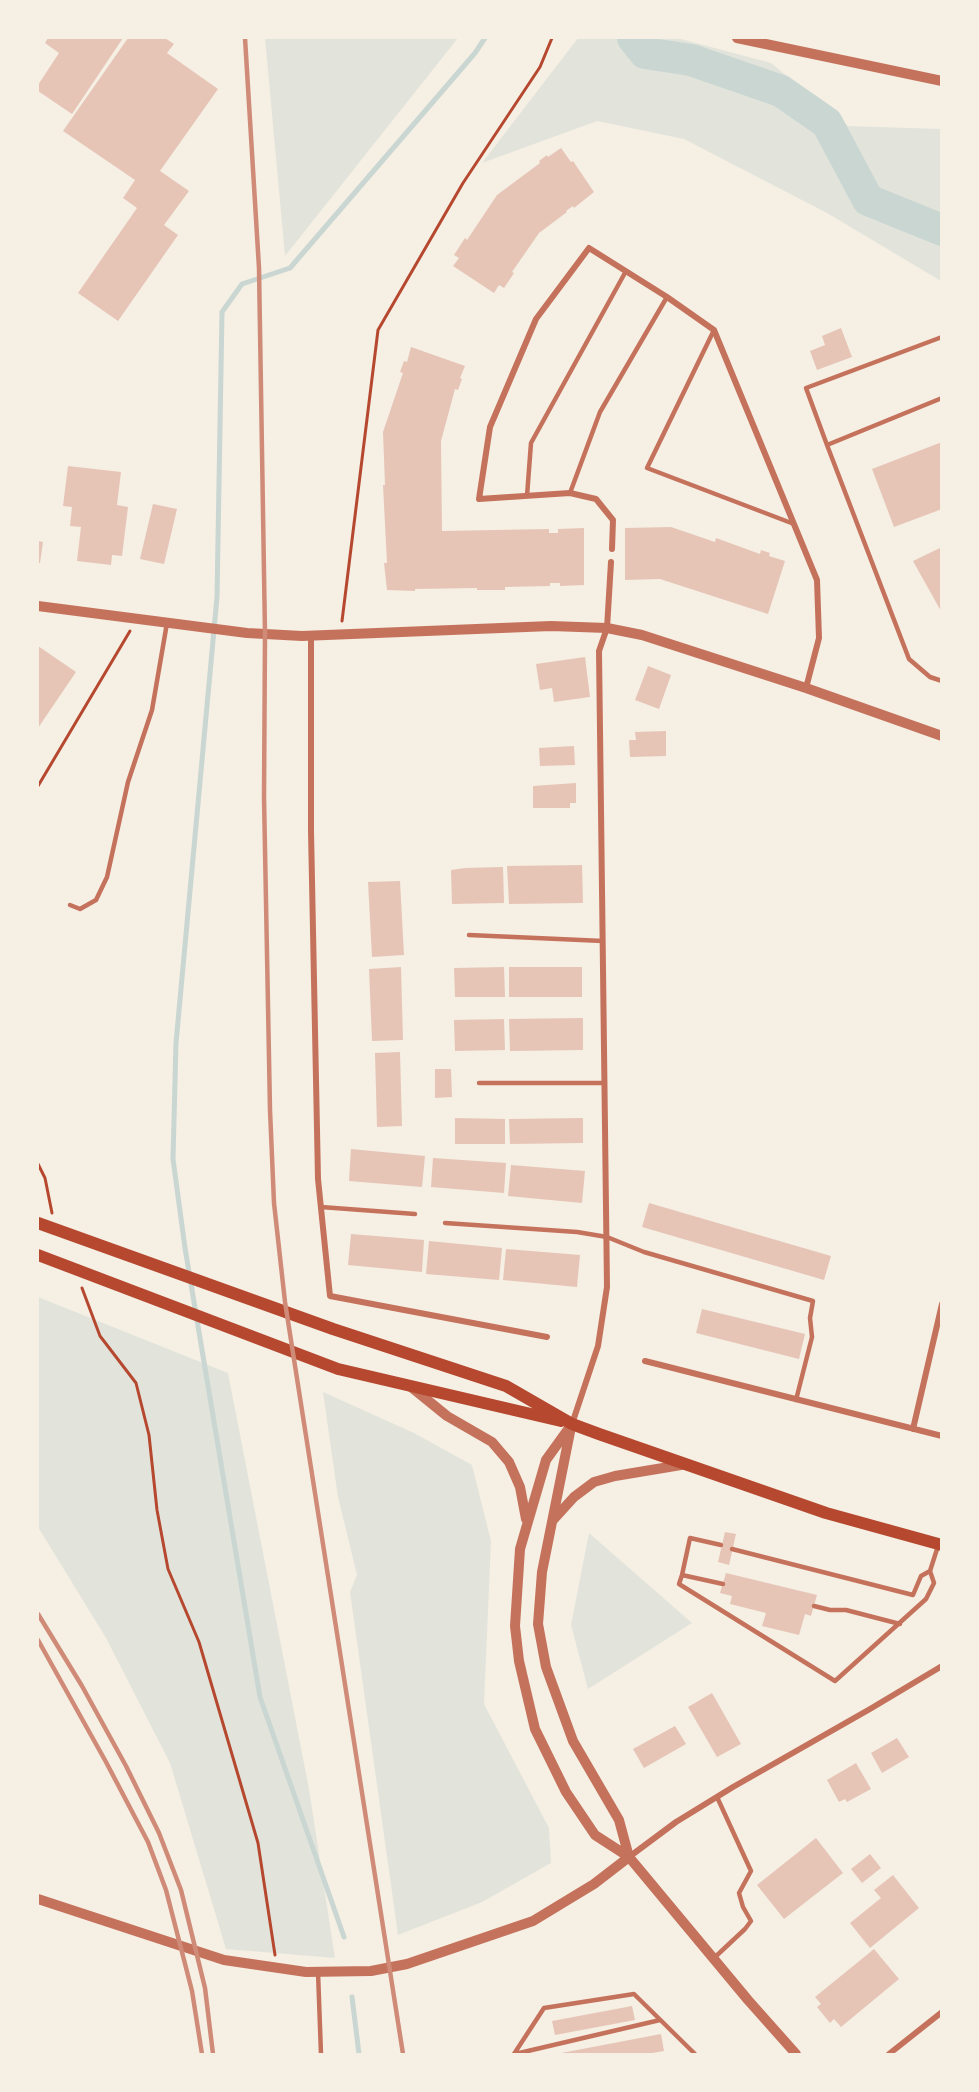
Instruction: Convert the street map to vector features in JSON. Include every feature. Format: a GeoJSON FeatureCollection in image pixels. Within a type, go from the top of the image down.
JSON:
{"type":"FeatureCollection","features":[{"type":"Feature","properties":{"kind":"main road"},"geometry":{"type":"LineString","coordinates":[[38,1223],[333,1329],[506,1386],[572,1424]]}},
{"type":"Feature","properties":{"kind":"main road"},"geometry":{"type":"LineString","coordinates":[[38,1255],[338,1369],[572,1424],[826,1513],[940,1545]]}},
{"type":"Feature","properties":{"kind":"street"},"geometry":{"type":"LineString","coordinates":[[737,38],[942,81]]}},
{"type":"Feature","properties":{"kind":"street"},"geometry":{"type":"LineString","coordinates":[[612,549],[614,520],[596,499],[570,493],[479,499],[489,427],[537,319],[589,248],[667,297],[714,330],[817,580],[819,638],[806,688]]}},
{"type":"Feature","properties":{"kind":"street"},"geometry":{"type":"LineString","coordinates":[[611,562],[608,628],[599,651],[607,1287],[598,1346],[572,1424],[552,1521],[542,1572],[538,1624],[546,1667],[573,1741],[619,1821],[629,1857]]}},
{"type":"Feature","properties":{"kind":"street"},"geometry":{"type":"LineString","coordinates":[[38,606],[224,628],[247,633],[311,636],[551,626],[608,628],[642,635],[806,688],[942,736]]}},
{"type":"Feature","properties":{"kind":"street"},"geometry":{"type":"LineString","coordinates":[[311,636],[311,842],[315,1050],[321,1207],[330,1296],[547,1337]]}},
{"type":"Feature","properties":{"kind":"street"},"geometry":{"type":"LineString","coordinates":[[914,1429],[942,1304]]}},
{"type":"Feature","properties":{"kind":"street"},"geometry":{"type":"LineString","coordinates":[[645,1361],[942,1437]]}},
{"type":"Feature","properties":{"kind":"street"},"geometry":{"type":"LineString","coordinates":[[410,1386],[447,1416],[492,1442],[509,1462],[520,1487],[527,1522]]}},
{"type":"Feature","properties":{"kind":"street"},"geometry":{"type":"LineString","coordinates":[[572,1424],[546,1460],[520,1549],[515,1626],[519,1661],[535,1729],[566,1792],[595,1835],[629,1857],[796,2055]]}},
{"type":"Feature","properties":{"kind":"street"},"geometry":{"type":"LineString","coordinates":[[552,1521],[574,1497],[594,1482],[615,1476],[687,1464]]}},
{"type":"Feature","properties":{"kind":"street"},"geometry":{"type":"LineString","coordinates":[[38,1899],[224,1960],[275,1969],[318,1972],[389,1969],[494,1936],[532,1921],[594,1884],[676,1822],[941,1668]]}},
{"type":"Feature","properties":{"kind":"street"},"geometry":{"type":"LineString","coordinates":[[889,2055],[942,2013]]}},
{"type":"Feature","properties":{"kind":"lane"},"geometry":{"type":"LineString","coordinates":[[527,496],[531,442],[626,271]]}},
{"type":"Feature","properties":{"kind":"lane"},"geometry":{"type":"LineString","coordinates":[[570,493],[600,412],[667,297]]}},
{"type":"Feature","properties":{"kind":"lane"},"geometry":{"type":"LineString","coordinates":[[714,330],[647,468],[794,524]]}},
{"type":"Feature","properties":{"kind":"lane"},"geometry":{"type":"LineString","coordinates":[[942,337],[806,387],[903,647],[909,659],[919,669],[930,677],[942,681]]}},
{"type":"Feature","properties":{"kind":"lane"},"geometry":{"type":"LineString","coordinates":[[827,445],[942,398]]}},
{"type":"Feature","properties":{"kind":"lane"},"geometry":{"type":"LineString","coordinates":[[70,905],[80,909],[96,900],[107,878],[128,782],[152,710],[167,623]]}},
{"type":"Feature","properties":{"kind":"lane"},"geometry":{"type":"LineString","coordinates":[[469,935],[603,941]]}},
{"type":"Feature","properties":{"kind":"lane"},"geometry":{"type":"LineString","coordinates":[[479,1083],[605,1083]]}},
{"type":"Feature","properties":{"kind":"lane"},"geometry":{"type":"LineString","coordinates":[[321,1207],[415,1214]]}},
{"type":"Feature","properties":{"kind":"lane"},"geometry":{"type":"LineString","coordinates":[[445,1223],[577,1232],[607,1237],[644,1252],[813,1301],[810,1318],[812,1337],[796,1400]]}},
{"type":"Feature","properties":{"kind":"lane"},"geometry":{"type":"LineString","coordinates":[[721,1545],[690,1538],[679,1584],[835,1681],[926,1599],[934,1583],[930,1572],[940,1545]]}},
{"type":"Feature","properties":{"kind":"lane"},"geometry":{"type":"LineString","coordinates":[[732,1549],[913,1595],[921,1576],[930,1572]]}},
{"type":"Feature","properties":{"kind":"lane"},"geometry":{"type":"LineString","coordinates":[[682,1575],[723,1584]]}},
{"type":"Feature","properties":{"kind":"lane"},"geometry":{"type":"LineString","coordinates":[[814,1606],[830,1610],[846,1610],[900,1624]]}},
{"type":"Feature","properties":{"kind":"lane"},"geometry":{"type":"LineString","coordinates":[[714,1958],[751,1921],[743,1907],[739,1893],[751,1871],[717,1797]]}},
{"type":"Feature","properties":{"kind":"lane"},"geometry":{"type":"LineString","coordinates":[[318,1972],[321,2055]]}},
{"type":"Feature","properties":{"kind":"lane"},"geometry":{"type":"LineString","coordinates":[[515,2055],[544,2008],[634,1994],[693,2054]]}},
{"type":"Feature","properties":{"kind":"lane"},"geometry":{"type":"LineString","coordinates":[[515,2055],[660,2020]]}},
{"type":"Feature","properties":{"kind":"path"},"geometry":{"type":"LineString","coordinates":[[341,635],[378,330],[463,183],[540,67],[552,38]]}},
{"type":"Feature","properties":{"kind":"path"},"geometry":{"type":"LineString","coordinates":[[38,786],[137,619]]}},
{"type":"Feature","properties":{"kind":"path"},"geometry":{"type":"LineString","coordinates":[[38,1164],[45,1178],[53,1216]]}},
{"type":"Feature","properties":{"kind":"path"},"geometry":{"type":"LineString","coordinates":[[84,1293],[100,1336],[136,1383],[149,1435],[168,1569],[199,1642],[258,1843],[274,1942],[275,1969]]}},
{"type":"Feature","properties":{"kind":"shaded area"},"geometry":{"type":"Polygon","coordinates":[[[265,38],[458,38],[285,256],[265,38]]]}},
{"type":"Feature","properties":{"kind":"shaded area"},"geometry":{"type":"Polygon","coordinates":[[[578,38],[677,38],[771,63],[848,126],[941,129],[941,281],[827,213],[684,139],[597,121],[482,163],[578,38]]]}},
{"type":"Feature","properties":{"kind":"shaded area"},"geometry":{"type":"Polygon","coordinates":[[[38,1297],[228,1373],[309,1789],[335,1958],[226,1949],[170,1763],[106,1638],[38,1527],[38,1297]]]}},
{"type":"Feature","properties":{"kind":"shaded area"},"geometry":{"type":"Polygon","coordinates":[[[323,1392],[414,1433],[472,1465],[491,1541],[484,1704],[549,1828],[551,1863],[482,1902],[398,1935],[350,1592],[357,1575],[338,1497],[323,1392]]]}},
{"type":"Feature","properties":{"kind":"shaded area"},"geometry":{"type":"Polygon","coordinates":[[[589,1533],[692,1623],[588,1689],[571,1625],[589,1533]]]}},
{"type":"Feature","properties":{"kind":"building"},"geometry":{"type":"Polygon","coordinates":[[[48,38],[123,38],[72,114],[38,91],[38,85],[59,53],[45,43],[48,38]]]}},
{"type":"Feature","properties":{"kind":"building"},"geometry":{"type":"Polygon","coordinates":[[[128,38],[165,38],[174,44],[167,53],[218,89],[160,171],[189,191],[164,225],[178,235],[118,321],[78,293],[137,208],[123,198],[135,180],[63,131],[128,38]]]}},
{"type":"Feature","properties":{"kind":"building"},"geometry":{"type":"Polygon","coordinates":[[[561,148],[571,162],[573,161],[594,192],[539,233],[512,272],[514,273],[504,288],[499,285],[494,293],[453,266],[459,258],[454,255],[465,238],[467,240],[497,195],[540,163],[539,161],[547,155],[548,157],[561,148]]]}},
{"type":"Feature","properties":{"kind":"building"},"geometry":{"type":"Polygon","coordinates":[[[841,328],[852,357],[817,370],[810,351],[825,345],[822,336],[841,328]]]}},
{"type":"Feature","properties":{"kind":"building"},"geometry":{"type":"Polygon","coordinates":[[[411,347],[465,366],[458,390],[455,389],[441,441],[442,531],[549,529],[549,533],[558,533],[558,529],[584,528],[584,585],[560,586],[560,583],[550,583],[550,586],[505,587],[505,590],[477,590],[477,588],[387,590],[384,563],[387,563],[383,432],[403,373],[400,372],[404,361],[407,362],[411,347]]]}},
{"type":"Feature","properties":{"kind":"building"},"geometry":{"type":"Polygon","coordinates":[[[942,442],[942,509],[894,527],[872,469],[942,442]]]}},
{"type":"Feature","properties":{"kind":"building"},"geometry":{"type":"Polygon","coordinates":[[[68,466],[121,472],[117,505],[128,507],[122,556],[112,555],[111,565],[77,561],[81,527],[70,526],[72,507],[63,506],[68,466]]]}},
{"type":"Feature","properties":{"kind":"building"},"geometry":{"type":"Polygon","coordinates":[[[153,504],[177,509],[164,564],[140,559],[153,504]]]}},
{"type":"Feature","properties":{"kind":"building"},"geometry":{"type":"Polygon","coordinates":[[[671,527],[715,542],[716,538],[760,554],[761,550],[770,553],[769,556],[785,561],[768,614],[660,579],[625,580],[625,528],[671,527]]]}},
{"type":"Feature","properties":{"kind":"building"},"geometry":{"type":"Polygon","coordinates":[[[38,541],[43,542],[40,563],[38,563],[38,541]]]}},
{"type":"Feature","properties":{"kind":"building"},"geometry":{"type":"Polygon","coordinates":[[[942,547],[942,613],[913,561],[942,547]]]}},
{"type":"Feature","properties":{"kind":"building"},"geometry":{"type":"Polygon","coordinates":[[[38,646],[76,672],[38,728],[38,646]]]}},
{"type":"Feature","properties":{"kind":"building"},"geometry":{"type":"Polygon","coordinates":[[[585,657],[590,697],[554,702],[552,688],[540,690],[536,664],[585,657]]]}},
{"type":"Feature","properties":{"kind":"building"},"geometry":{"type":"Polygon","coordinates":[[[648,666],[671,675],[659,709],[635,700],[648,666]]]}},
{"type":"Feature","properties":{"kind":"building"},"geometry":{"type":"Polygon","coordinates":[[[666,731],[666,756],[630,757],[629,740],[636,740],[635,732],[666,731]]]}},
{"type":"Feature","properties":{"kind":"building"},"geometry":{"type":"Polygon","coordinates":[[[574,746],[575,765],[540,766],[539,748],[574,746]]]}},
{"type":"Feature","properties":{"kind":"building"},"geometry":{"type":"Polygon","coordinates":[[[576,783],[576,803],[570,803],[570,808],[533,808],[533,786],[576,783]]]}},
{"type":"Feature","properties":{"kind":"building"},"geometry":{"type":"Polygon","coordinates":[[[582,865],[583,903],[509,904],[507,866],[582,865]]]}},
{"type":"Feature","properties":{"kind":"building"},"geometry":{"type":"Polygon","coordinates":[[[503,867],[504,903],[452,904],[451,870],[503,867]]]}},
{"type":"Feature","properties":{"kind":"building"},"geometry":{"type":"Polygon","coordinates":[[[400,881],[404,955],[372,957],[368,882],[400,881]]]}},
{"type":"Feature","properties":{"kind":"building"},"geometry":{"type":"Polygon","coordinates":[[[401,967],[403,1040],[372,1041],[369,969],[401,967]]]}},
{"type":"Feature","properties":{"kind":"building"},"geometry":{"type":"Polygon","coordinates":[[[504,967],[505,997],[455,997],[454,968],[504,967]]]}},
{"type":"Feature","properties":{"kind":"building"},"geometry":{"type":"Polygon","coordinates":[[[509,967],[582,967],[582,997],[509,997],[509,967]]]}},
{"type":"Feature","properties":{"kind":"building"},"geometry":{"type":"Polygon","coordinates":[[[583,1018],[583,1050],[510,1051],[509,1019],[583,1018]]]}},
{"type":"Feature","properties":{"kind":"building"},"geometry":{"type":"Polygon","coordinates":[[[504,1019],[505,1050],[455,1051],[454,1020],[504,1019]]]}},
{"type":"Feature","properties":{"kind":"building"},"geometry":{"type":"Polygon","coordinates":[[[400,1052],[402,1126],[377,1127],[375,1053],[400,1052]]]}},
{"type":"Feature","properties":{"kind":"building"},"geometry":{"type":"Polygon","coordinates":[[[435,1069],[451,1069],[452,1097],[435,1098],[435,1069]]]}},
{"type":"Feature","properties":{"kind":"building"},"geometry":{"type":"Polygon","coordinates":[[[455,1118],[505,1119],[505,1144],[455,1144],[455,1118]]]}},
{"type":"Feature","properties":{"kind":"building"},"geometry":{"type":"Polygon","coordinates":[[[583,1118],[583,1143],[510,1144],[509,1119],[583,1118]]]}},
{"type":"Feature","properties":{"kind":"building"},"geometry":{"type":"Polygon","coordinates":[[[351,1149],[425,1156],[422,1187],[349,1181],[351,1149]]]}},
{"type":"Feature","properties":{"kind":"building"},"geometry":{"type":"Polygon","coordinates":[[[433,1158],[506,1163],[504,1193],[431,1187],[433,1158]]]}},
{"type":"Feature","properties":{"kind":"building"},"geometry":{"type":"Polygon","coordinates":[[[511,1165],[585,1171],[582,1203],[508,1196],[511,1165]]]}},
{"type":"Feature","properties":{"kind":"building"},"geometry":{"type":"Polygon","coordinates":[[[649,1203],[831,1256],[824,1280],[642,1227],[649,1203]]]}},
{"type":"Feature","properties":{"kind":"building"},"geometry":{"type":"Polygon","coordinates":[[[351,1234],[424,1240],[422,1272],[348,1265],[351,1234]]]}},
{"type":"Feature","properties":{"kind":"building"},"geometry":{"type":"Polygon","coordinates":[[[429,1241],[502,1248],[499,1280],[426,1274],[429,1241]]]}},
{"type":"Feature","properties":{"kind":"building"},"geometry":{"type":"Polygon","coordinates":[[[506,1249],[580,1255],[577,1287],[503,1280],[506,1249]]]}},
{"type":"Feature","properties":{"kind":"building"},"geometry":{"type":"Polygon","coordinates":[[[702,1309],[805,1334],[799,1359],[696,1333],[702,1309]]]}},
{"type":"Feature","properties":{"kind":"building"},"geometry":{"type":"Polygon","coordinates":[[[725,1532],[736,1534],[729,1565],[718,1562],[725,1532]]]}},
{"type":"Feature","properties":{"kind":"building"},"geometry":{"type":"Polygon","coordinates":[[[726,1573],[817,1595],[811,1616],[805,1614],[799,1635],[762,1626],[766,1613],[730,1604],[732,1596],[720,1593],[726,1573]]]}},
{"type":"Feature","properties":{"kind":"building"},"geometry":{"type":"Polygon","coordinates":[[[712,1693],[741,1744],[717,1757],[688,1707],[712,1693]]]}},
{"type":"Feature","properties":{"kind":"building"},"geometry":{"type":"Polygon","coordinates":[[[675,1726],[686,1744],[644,1768],[633,1749],[675,1726]]]}},
{"type":"Feature","properties":{"kind":"building"},"geometry":{"type":"Polygon","coordinates":[[[897,1738],[909,1757],[882,1773],[871,1753],[897,1738]]]}},
{"type":"Feature","properties":{"kind":"building"},"geometry":{"type":"Polygon","coordinates":[[[856,1763],[871,1789],[847,1802],[845,1799],[839,1802],[827,1780],[856,1763]]]}},
{"type":"Feature","properties":{"kind":"building"},"geometry":{"type":"Polygon","coordinates":[[[816,1838],[843,1873],[784,1919],[757,1885],[816,1838]]]}},
{"type":"Feature","properties":{"kind":"building"},"geometry":{"type":"Polygon","coordinates":[[[870,1854],[881,1868],[862,1883],[851,1869],[870,1854]]]}},
{"type":"Feature","properties":{"kind":"building"},"geometry":{"type":"Polygon","coordinates":[[[893,1875],[919,1908],[870,1948],[850,1923],[881,1898],[874,1890],[893,1875]]]}},
{"type":"Feature","properties":{"kind":"building"},"geometry":{"type":"Polygon","coordinates":[[[874,1949],[899,1979],[841,2027],[834,2019],[830,2023],[817,2007],[821,2004],[815,1997],[874,1949]]]}},
{"type":"Feature","properties":{"kind":"building"},"geometry":{"type":"Polygon","coordinates":[[[632,2006],[635,2020],[555,2035],[552,2021],[632,2006]]]}},
{"type":"Feature","properties":{"kind":"building"},"geometry":{"type":"Polygon","coordinates":[[[661,2034],[664,2051],[647,2054],[556,2054],[661,2034]]]}},
{"type":"Feature","properties":{"kind":"waterway"},"geometry":{"type":"LineString","coordinates":[[344,1937],[260,1697],[185,1248],[173,1159],[176,1043],[217,597],[222,312],[242,284],[290,268],[475,53],[485,38]]}},
{"type":"Feature","properties":{"kind":"waterway"},"geometry":{"type":"LineString","coordinates":[[633,38],[645,53],[691,60],[781,91],[827,123],[868,200],[942,230]]}},
{"type":"Feature","properties":{"kind":"waterway"},"geometry":{"type":"LineString","coordinates":[[352,1997],[359,2054]]}},
{"type":"Feature","properties":{"kind":"railway"},"geometry":{"type":"LineString","coordinates":[[245,38],[259,268],[265,634],[264,797],[274,1203],[285,1302],[403,2054]]}},
{"type":"Feature","properties":{"kind":"railway"},"geometry":{"type":"LineString","coordinates":[[38,1614],[82,1686],[126,1766],[159,1833],[181,1890],[205,1988],[213,2054]]}},
{"type":"Feature","properties":{"kind":"railway"},"geometry":{"type":"LineString","coordinates":[[38,1640],[148,1842],[166,1890],[192,1991],[202,2054]]}}]}
